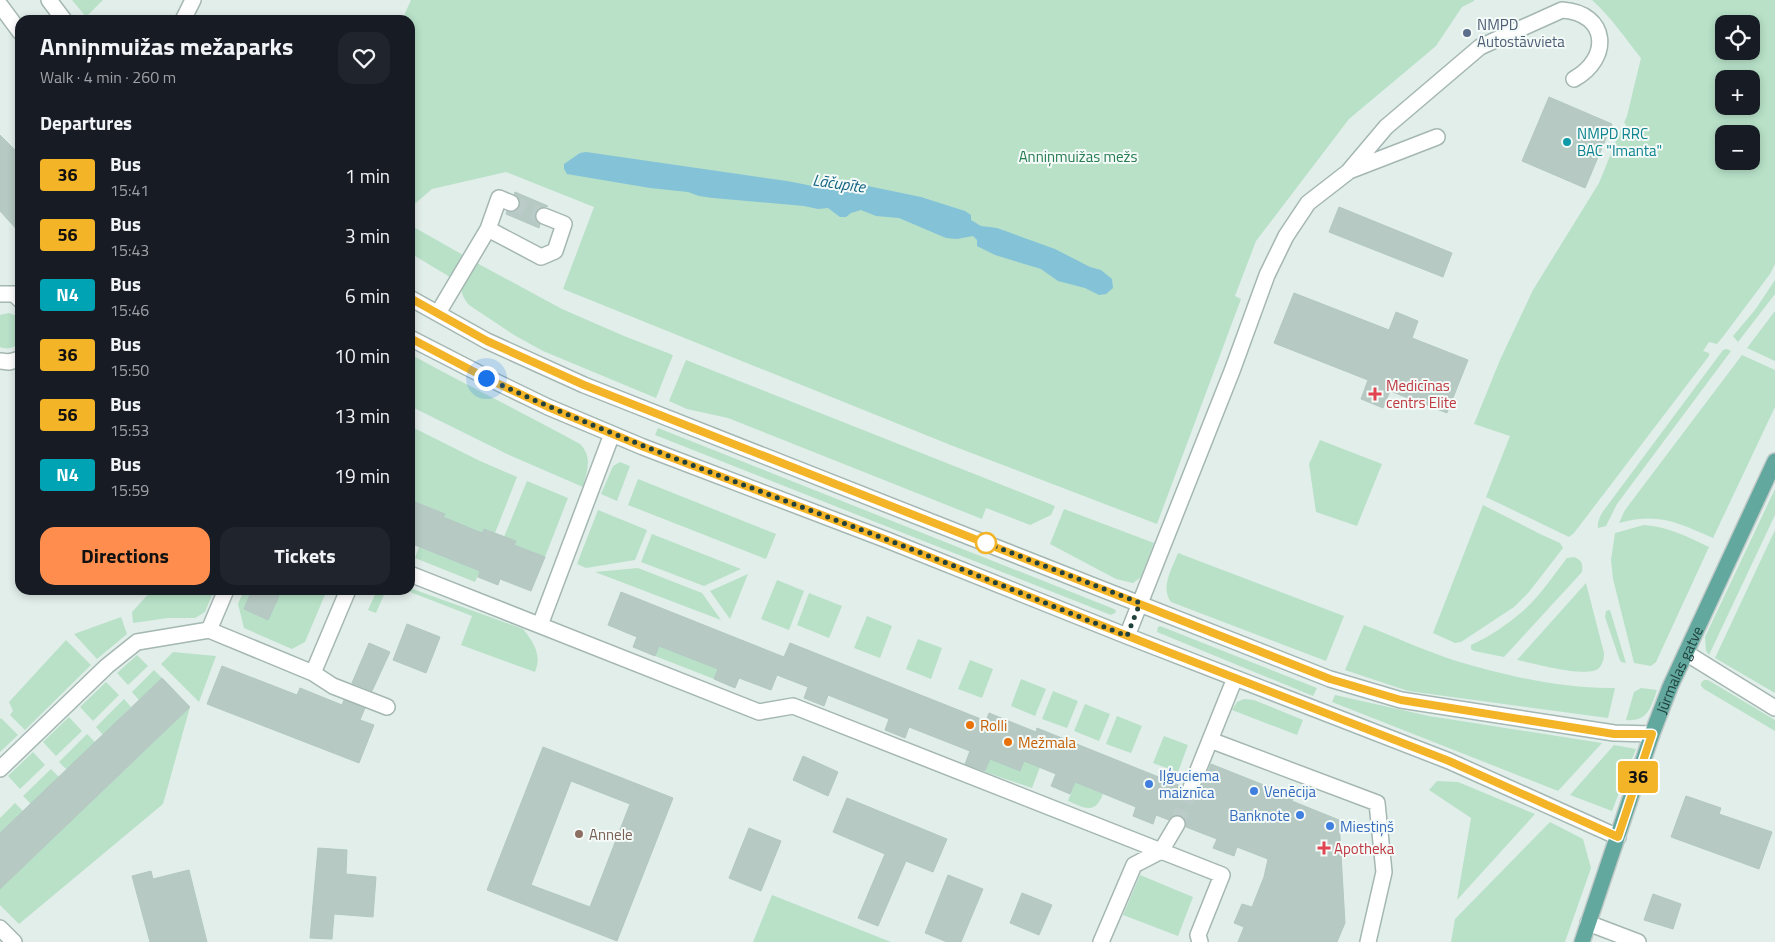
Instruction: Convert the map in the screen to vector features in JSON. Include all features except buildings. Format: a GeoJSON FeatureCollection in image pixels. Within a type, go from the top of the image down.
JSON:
{"type":"FeatureCollection","features":[{"type":"Feature","properties":{"kind":"main road","name":"Jūrmalas gatve"},"geometry":{"type":"LineString","coordinates":[[1582,942],[1652,734],[1670,688],[1775,462]]}},
{"type":"Feature","properties":{"kind":"street"},"geometry":{"type":"LineString","coordinates":[[49,0],[60,15]]}},
{"type":"Feature","properties":{"kind":"street"},"geometry":{"type":"LineString","coordinates":[[186,15],[193,0]]}},
{"type":"Feature","properties":{"kind":"street"},"geometry":{"type":"LineString","coordinates":[[4,9],[15,25]]}},
{"type":"Feature","properties":{"kind":"street"},"geometry":{"type":"LineString","coordinates":[[1127,636],[1171,530],[1275,258],[1286,236],[1308,203],[1348,172],[1386,127],[1480,47],[1562,10],[1575,10],[1590,18],[1598,29],[1599,45],[1594,63],[1586,73],[1574,79]]}},
{"type":"Feature","properties":{"kind":"street"},"geometry":{"type":"LineString","coordinates":[[1348,172],[1437,137]]}},
{"type":"Feature","properties":{"kind":"street"},"geometry":{"type":"LineString","coordinates":[[438,314],[488,229],[499,198],[511,202]]}},
{"type":"Feature","properties":{"kind":"street"},"geometry":{"type":"LineString","coordinates":[[488,229],[541,257],[555,251],[564,224],[544,216]]}},
{"type":"Feature","properties":{"kind":"street"},"geometry":{"type":"LineString","coordinates":[[0,294],[15,295]]}},
{"type":"Feature","properties":{"kind":"street"},"geometry":{"type":"LineString","coordinates":[[415,301],[487,341],[584,385],[1330,679],[1401,700],[1614,734],[1652,734]]}},
{"type":"Feature","properties":{"kind":"street"},"geometry":{"type":"LineString","coordinates":[[415,341],[486,378],[612,434],[1449,761],[1618,837]]}},
{"type":"Feature","properties":{"kind":"street"},"geometry":{"type":"LineString","coordinates":[[0,360],[9,362],[15,360]]}},
{"type":"Feature","properties":{"kind":"street"},"geometry":{"type":"LineString","coordinates":[[540,625],[612,434]]}},
{"type":"Feature","properties":{"kind":"street"},"geometry":{"type":"LineString","coordinates":[[415,576],[759,712],[793,706],[1222,875],[1198,935],[1200,942]]}},
{"type":"Feature","properties":{"kind":"street"},"geometry":{"type":"LineString","coordinates":[[209,630],[224,595]]}},
{"type":"Feature","properties":{"kind":"street"},"geometry":{"type":"LineString","coordinates":[[313,673],[346,595]]}},
{"type":"Feature","properties":{"kind":"street"},"geometry":{"type":"LineString","coordinates":[[0,769],[107,666],[136,642],[209,630],[313,673],[333,686],[386,707]]}},
{"type":"Feature","properties":{"kind":"street"},"geometry":{"type":"LineString","coordinates":[[1686,653],[1775,708]]}},
{"type":"Feature","properties":{"kind":"street"},"geometry":{"type":"LineString","coordinates":[[1190,790],[1235,678]]}},
{"type":"Feature","properties":{"kind":"street"},"geometry":{"type":"LineString","coordinates":[[1210,740],[1377,804],[1384,872],[1368,942]]}},
{"type":"Feature","properties":{"kind":"street"},"geometry":{"type":"LineString","coordinates":[[1101,942],[1134,865],[1161,851],[1177,824]]}},
{"type":"Feature","properties":{"kind":"street"},"geometry":{"type":"LineString","coordinates":[[1588,923],[1638,942]]}},
{"type":"Feature","properties":{"kind":"street"},"geometry":{"type":"LineString","coordinates":[[0,928],[14,942]]}},
{"type":"Feature","properties":{"kind":"green space"},"geometry":{"type":"Polygon","coordinates":[[[72,0],[103,0],[88,15],[84,15],[72,0]]]}},
{"type":"Feature","properties":{"kind":"green space","name":"Anniņmuižas mežs"},"geometry":{"type":"Polygon","coordinates":[[[411,0],[1474,0],[1462,7],[1436,46],[1349,119],[1256,241],[1235,296],[1241,299],[1157,524],[953,446],[563,289],[594,207],[506,172],[432,189],[415,204],[415,15],[404,15],[411,0]]]}},
{"type":"Feature","properties":{"kind":"green space"},"geometry":{"type":"Polygon","coordinates":[[[1592,0],[1775,0],[1775,264],[1770,274],[1717,344],[1709,342],[1703,351],[1709,353],[1709,356],[1574,533],[1569,537],[1486,497],[1510,436],[1474,424],[1500,360],[1533,290],[1599,183],[1621,129],[1624,130],[1626,124],[1624,123],[1641,58],[1612,21],[1592,0]]]}},
{"type":"Feature","properties":{"kind":"green space"},"geometry":{"type":"Polygon","coordinates":[[[415,228],[463,255],[450,277],[415,256],[415,228]]]}},
{"type":"Feature","properties":{"kind":"green space"},"geometry":{"type":"Polygon","coordinates":[[[475,262],[562,309],[673,355],[656,398],[543,351],[514,335],[469,305],[462,293],[462,288],[465,278],[475,262]]]}},
{"type":"Feature","properties":{"kind":"green space"},"geometry":{"type":"Polygon","coordinates":[[[1775,280],[1775,294],[1738,342],[1733,336],[1755,310],[1775,280]]]}},
{"type":"Feature","properties":{"kind":"green space"},"geometry":{"type":"Polygon","coordinates":[[[1775,311],[1775,361],[1747,348],[1775,311]]]}},
{"type":"Feature","properties":{"kind":"green space"},"geometry":{"type":"Polygon","coordinates":[[[9,313],[15,315],[15,346],[13,347],[0,347],[0,315],[9,313]]]}},
{"type":"Feature","properties":{"kind":"green space"},"geometry":{"type":"Polygon","coordinates":[[[1723,350],[1731,351],[1617,504],[1606,526],[1598,528],[1600,517],[1605,508],[1723,350]]]}},
{"type":"Feature","properties":{"kind":"green space"},"geometry":{"type":"Polygon","coordinates":[[[1742,355],[1775,370],[1775,407],[1713,538],[1678,524],[1657,519],[1633,520],[1619,523],[1625,510],[1742,355]]]}},
{"type":"Feature","properties":{"kind":"green space"},"geometry":{"type":"Polygon","coordinates":[[[415,357],[580,444],[588,459],[583,487],[509,455],[415,408],[415,357]]]}},
{"type":"Feature","properties":{"kind":"green space"},"geometry":{"type":"Polygon","coordinates":[[[686,360],[1055,506],[1051,515],[1030,525],[986,508],[982,519],[728,418],[687,409],[669,401],[686,360]]]}},
{"type":"Feature","properties":{"kind":"green space"},"geometry":{"type":"Polygon","coordinates":[[[415,428],[517,477],[495,533],[484,529],[482,533],[443,517],[444,514],[415,502],[415,428]]]}},
{"type":"Feature","properties":{"kind":"green space"},"geometry":{"type":"Polygon","coordinates":[[[658,428],[1116,611],[1111,615],[655,435],[658,428]]]}},
{"type":"Feature","properties":{"kind":"green space"},"geometry":{"type":"Polygon","coordinates":[[[1320,440],[1382,464],[1357,526],[1316,512],[1309,464],[1320,440]]]}},
{"type":"Feature","properties":{"kind":"green space"},"geometry":{"type":"Polygon","coordinates":[[[620,462],[630,466],[617,501],[601,494],[613,466],[620,462]]]}},
{"type":"Feature","properties":{"kind":"green space"},"geometry":{"type":"Polygon","coordinates":[[[638,479],[776,534],[766,559],[628,505],[638,479]]]}},
{"type":"Feature","properties":{"kind":"green space"},"geometry":{"type":"Polygon","coordinates":[[[527,481],[568,498],[545,557],[514,545],[516,541],[504,537],[527,481]]]}},
{"type":"Feature","properties":{"kind":"green space"},"geometry":{"type":"Polygon","coordinates":[[[1775,489],[1775,515],[1709,655],[1706,651],[1705,637],[1775,489]]]}},
{"type":"Feature","properties":{"kind":"green space"},"geometry":{"type":"Polygon","coordinates":[[[1483,505],[1560,543],[1563,548],[1529,592],[1514,607],[1461,642],[1455,643],[1433,633],[1483,505]]]}},
{"type":"Feature","properties":{"kind":"green space"},"geometry":{"type":"Polygon","coordinates":[[[1064,509],[1154,543],[1141,577],[1133,583],[1116,579],[1050,544],[1064,509]]]}},
{"type":"Feature","properties":{"kind":"green space"},"geometry":{"type":"Polygon","coordinates":[[[598,510],[647,530],[635,560],[586,568],[577,564],[598,510]]]}},
{"type":"Feature","properties":{"kind":"green space"},"geometry":{"type":"Polygon","coordinates":[[[1644,525],[1669,530],[1709,547],[1656,662],[1651,666],[1634,663],[1613,579],[1611,560],[1615,533],[1644,525]]]}},
{"type":"Feature","properties":{"kind":"green space"},"geometry":{"type":"Polygon","coordinates":[[[1775,530],[1775,693],[1715,658],[1775,530]]]}},
{"type":"Feature","properties":{"kind":"green space"},"geometry":{"type":"Polygon","coordinates":[[[652,534],[741,569],[704,586],[641,562],[652,534]]]}},
{"type":"Feature","properties":{"kind":"green space"},"geometry":{"type":"Polygon","coordinates":[[[419,547],[480,571],[475,582],[415,558],[419,547]]]}},
{"type":"Feature","properties":{"kind":"green space"},"geometry":{"type":"Polygon","coordinates":[[[1178,553],[1344,616],[1326,661],[1171,602],[1168,596],[1167,584],[1178,553]]]}},
{"type":"Feature","properties":{"kind":"green space"},"geometry":{"type":"Polygon","coordinates":[[[1574,557],[1579,559],[1582,572],[1504,657],[1471,649],[1471,645],[1498,630],[1523,611],[1541,592],[1567,558],[1574,557]]]}},
{"type":"Feature","properties":{"kind":"green space"},"geometry":{"type":"Polygon","coordinates":[[[638,568],[702,593],[721,620],[595,572],[638,568]]]}},
{"type":"Feature","properties":{"kind":"green space"},"geometry":{"type":"Polygon","coordinates":[[[748,574],[730,619],[710,591],[748,574]]]}},
{"type":"Feature","properties":{"kind":"green space"},"geometry":{"type":"Polygon","coordinates":[[[777,580],[804,591],[789,630],[761,619],[777,580]]]}},
{"type":"Feature","properties":{"kind":"green space"},"geometry":{"type":"Polygon","coordinates":[[[1586,583],[1604,653],[1603,661],[1599,668],[1584,672],[1572,671],[1517,660],[1586,583]]]}},
{"type":"Feature","properties":{"kind":"green space"},"geometry":{"type":"Polygon","coordinates":[[[415,590],[523,629],[536,649],[538,660],[535,672],[461,645],[472,616],[415,594],[415,590]]]}},
{"type":"Feature","properties":{"kind":"green space"},"geometry":{"type":"Polygon","coordinates":[[[809,593],[842,606],[829,638],[797,625],[809,593]]]}},
{"type":"Feature","properties":{"kind":"green space"},"geometry":{"type":"Polygon","coordinates":[[[147,595],[212,595],[205,612],[195,618],[168,618],[133,623],[132,612],[147,595]]]}},
{"type":"Feature","properties":{"kind":"green space"},"geometry":{"type":"Polygon","coordinates":[[[242,595],[325,595],[305,642],[292,649],[244,628],[238,604],[242,595]]]}},
{"type":"Feature","properties":{"kind":"green space"},"geometry":{"type":"Polygon","coordinates":[[[375,595],[384,595],[376,613],[368,610],[375,595]]]}},
{"type":"Feature","properties":{"kind":"green space"},"geometry":{"type":"Polygon","coordinates":[[[1610,610],[1626,663],[1621,662],[1619,658],[1605,617],[1606,611],[1610,610]]]}},
{"type":"Feature","properties":{"kind":"green space"},"geometry":{"type":"Polygon","coordinates":[[[867,616],[892,626],[880,658],[854,648],[867,616]]]}},
{"type":"Feature","properties":{"kind":"green space"},"geometry":{"type":"Polygon","coordinates":[[[121,617],[127,634],[97,659],[74,634],[121,617]]]}},
{"type":"Feature","properties":{"kind":"green space"},"geometry":{"type":"Polygon","coordinates":[[[1364,625],[1453,660],[1492,671],[1554,684],[1615,688],[1608,718],[1408,691],[1345,670],[1364,625]]]}},
{"type":"Feature","properties":{"kind":"green space"},"geometry":{"type":"Polygon","coordinates":[[[1160,626],[1317,688],[1313,696],[1157,632],[1160,626]]]}},
{"type":"Feature","properties":{"kind":"green space"},"geometry":{"type":"Polygon","coordinates":[[[918,639],[942,648],[931,679],[906,669],[918,639]]]}},
{"type":"Feature","properties":{"kind":"green space"},"geometry":{"type":"Polygon","coordinates":[[[66,640],[91,665],[25,730],[10,715],[13,711],[9,702],[66,640]]]}},
{"type":"Feature","properties":{"kind":"green space"},"geometry":{"type":"Polygon","coordinates":[[[659,646],[718,669],[714,679],[655,656],[659,646]]]}},
{"type":"Feature","properties":{"kind":"green space"},"geometry":{"type":"Polygon","coordinates":[[[173,652],[216,656],[199,702],[161,664],[173,652]]]}},
{"type":"Feature","properties":{"kind":"green space"},"geometry":{"type":"Polygon","coordinates":[[[137,655],[148,666],[128,685],[117,673],[137,655]]]}},
{"type":"Feature","properties":{"kind":"green space"},"geometry":{"type":"Polygon","coordinates":[[[970,660],[993,669],[982,698],[958,689],[970,660]]]}},
{"type":"Feature","properties":{"kind":"green space"},"geometry":{"type":"Polygon","coordinates":[[[154,670],[162,678],[139,700],[132,692],[154,670]]]}},
{"type":"Feature","properties":{"kind":"green space"},"geometry":{"type":"Polygon","coordinates":[[[1021,679],[1046,689],[1035,716],[1011,706],[1021,679]]]}},
{"type":"Feature","properties":{"kind":"green space"},"geometry":{"type":"Polygon","coordinates":[[[1704,680],[1708,680],[1775,720],[1775,731],[1704,689],[1701,683],[1704,680]]]}},
{"type":"Feature","properties":{"kind":"green space"},"geometry":{"type":"Polygon","coordinates":[[[106,682],[119,695],[93,721],[80,707],[106,682]]]}},
{"type":"Feature","properties":{"kind":"green space"},"geometry":{"type":"Polygon","coordinates":[[[1641,688],[1657,690],[1648,712],[1639,719],[1626,720],[1634,692],[1641,688]]]}},
{"type":"Feature","properties":{"kind":"green space"},"geometry":{"type":"Polygon","coordinates":[[[1053,691],[1078,701],[1067,728],[1042,719],[1053,691]]]}},
{"type":"Feature","properties":{"kind":"green space"},"geometry":{"type":"Polygon","coordinates":[[[1335,695],[1429,716],[1602,743],[1558,791],[1332,702],[1335,695]]]}},
{"type":"Feature","properties":{"kind":"green space"},"geometry":{"type":"Polygon","coordinates":[[[124,699],[131,707],[103,735],[96,727],[124,699]]]}},
{"type":"Feature","properties":{"kind":"green space"},"geometry":{"type":"Polygon","coordinates":[[[1244,699],[1254,700],[1303,720],[1297,735],[1232,710],[1237,702],[1244,699]]]}},
{"type":"Feature","properties":{"kind":"green space"},"geometry":{"type":"Polygon","coordinates":[[[1085,704],[1110,714],[1099,741],[1074,731],[1085,704]]]}},
{"type":"Feature","properties":{"kind":"green space"},"geometry":{"type":"Polygon","coordinates":[[[190,707],[163,804],[19,924],[0,905],[0,889],[190,707]]]}},
{"type":"Feature","properties":{"kind":"green space"},"geometry":{"type":"Polygon","coordinates":[[[1117,716],[1142,726],[1131,753],[1106,744],[1117,716]]]}},
{"type":"Feature","properties":{"kind":"green space"},"geometry":{"type":"Polygon","coordinates":[[[69,717],[82,731],[56,756],[43,742],[69,717]]]}},
{"type":"Feature","properties":{"kind":"green space"},"geometry":{"type":"Polygon","coordinates":[[[0,719],[18,735],[0,752],[0,719]]]}},
{"type":"Feature","properties":{"kind":"green space"},"geometry":{"type":"Polygon","coordinates":[[[87,734],[95,742],[67,770],[59,762],[87,734]]]}},
{"type":"Feature","properties":{"kind":"green space"},"geometry":{"type":"Polygon","coordinates":[[[1164,736],[1188,745],[1178,772],[1153,763],[1164,736]]]}},
{"type":"Feature","properties":{"kind":"green space"},"geometry":{"type":"Polygon","coordinates":[[[1614,745],[1636,749],[1612,811],[1570,795],[1614,745]]]}},
{"type":"Feature","properties":{"kind":"green space"},"geometry":{"type":"Polygon","coordinates":[[[33,752],[45,765],[20,789],[8,776],[33,752]]]}},
{"type":"Feature","properties":{"kind":"green space"},"geometry":{"type":"Polygon","coordinates":[[[990,759],[1020,771],[1024,761],[1040,767],[1032,788],[985,772],[990,759]]]}},
{"type":"Feature","properties":{"kind":"green space"},"geometry":{"type":"Polygon","coordinates":[[[51,769],[59,777],[31,804],[23,796],[51,769]]]}},
{"type":"Feature","properties":{"kind":"green space"},"geometry":{"type":"Polygon","coordinates":[[[1437,781],[1458,782],[1535,814],[1457,900],[1471,818],[1429,790],[1437,781]]]}},
{"type":"Feature","properties":{"kind":"green space"},"geometry":{"type":"Polygon","coordinates":[[[1075,782],[1103,794],[1097,805],[1089,808],[1068,801],[1075,782]]]}},
{"type":"Feature","properties":{"kind":"green space"},"geometry":{"type":"Polygon","coordinates":[[[15,803],[23,811],[0,833],[0,818],[15,803]]]}},
{"type":"Feature","properties":{"kind":"green space"},"geometry":{"type":"Polygon","coordinates":[[[1550,822],[1583,839],[1591,868],[1565,942],[1451,942],[1455,919],[1550,822]]]}},
{"type":"Feature","properties":{"kind":"green space"},"geometry":{"type":"Polygon","coordinates":[[[1140,875],[1193,897],[1178,936],[1123,915],[1140,875]]]}},
{"type":"Feature","properties":{"kind":"green space"},"geometry":{"type":"Polygon","coordinates":[[[772,895],[891,942],[753,942],[772,895]]]}},
{"type":"Feature","properties":{"kind":"water","name":"Lāčupīte"},"geometry":{"type":"Polygon","coordinates":[[[586,152],[787,181],[823,188],[840,182],[858,184],[921,197],[965,211],[971,215],[971,220],[981,226],[997,228],[1055,249],[1090,267],[1101,270],[1112,279],[1113,288],[1106,294],[1099,295],[1085,288],[1058,281],[1041,269],[995,255],[977,246],[977,240],[973,236],[957,239],[946,238],[899,218],[876,216],[861,210],[851,213],[846,217],[840,217],[828,208],[818,209],[804,206],[713,198],[688,192],[650,188],[567,174],[564,164],[580,153],[586,152]]]}},
{"type":"Feature","properties":{"kind":"tunnel"},"geometry":{"type":"LineString","coordinates":[[511,203],[544,216]]}},
{"type":"Feature","properties":{"kind":"tunnel"},"geometry":{"type":"LineString","coordinates":[[1177,824],[1190,790]]}},
{"type":"Feature","properties":{"kind":"bus line","name":"36"},"geometry":{"type":"LineString","coordinates":[[415,301],[487,341],[584,385],[1330,679],[1401,700],[1614,734],[1652,734],[1618,837],[1449,761],[887,540],[644,447],[548,407],[486,378],[415,341]]}},
{"type":"Feature","properties":{"kind":"place","name":"NMPD Autostāvvieta"},"geometry":{"type":"Point","coordinates":[1467,33]}},
{"type":"Feature","properties":{"kind":"place","name":"NMPD RRC BAC \"Imanta\""},"geometry":{"type":"Point","coordinates":[1567,142]}},
{"type":"Feature","properties":{"kind":"place","name":"Medicīnas centrs Elite"},"geometry":{"type":"Point","coordinates":[1375,394]}},
{"type":"Feature","properties":{"kind":"place","name":"Rolli"},"geometry":{"type":"Point","coordinates":[970,725]}},
{"type":"Feature","properties":{"kind":"place","name":"Mežmala"},"geometry":{"type":"Point","coordinates":[1008,742]}},
{"type":"Feature","properties":{"kind":"place","name":"Iļģuciema maiznīca"},"geometry":{"type":"Point","coordinates":[1149,784]}},
{"type":"Feature","properties":{"kind":"place","name":"Venēcija"},"geometry":{"type":"Point","coordinates":[1254,791]}},
{"type":"Feature","properties":{"kind":"place","name":"Banknote"},"geometry":{"type":"Point","coordinates":[1300,815]}},
{"type":"Feature","properties":{"kind":"place","name":"Miestiņš"},"geometry":{"type":"Point","coordinates":[1330,826]}},
{"type":"Feature","properties":{"kind":"place","name":"Annele"},"geometry":{"type":"Point","coordinates":[579,834]}},
{"type":"Feature","properties":{"kind":"place","name":"Apotheka"},"geometry":{"type":"Point","coordinates":[1324,848]}},
{"type":"Feature","properties":{"kind":"route"},"geometry":{"type":"LineString","coordinates":[[486,378],[548,407],[644,447],[887,540],[1127,636],[1140,603],[986,543]]}}]}
